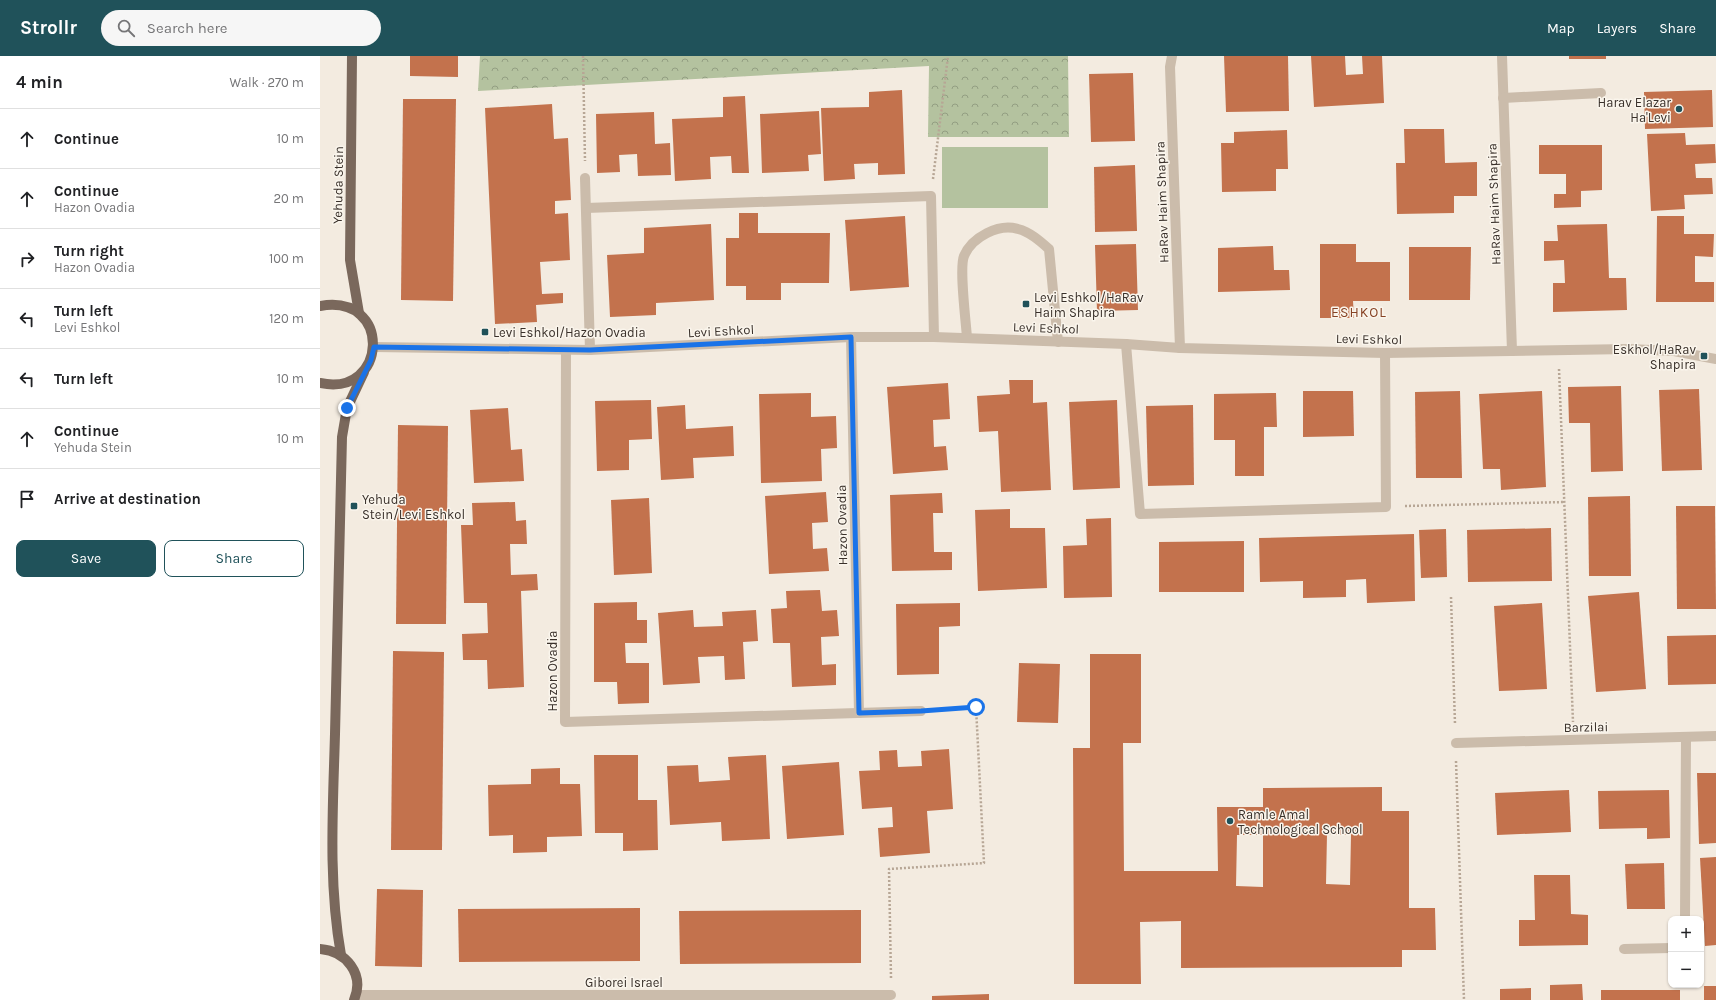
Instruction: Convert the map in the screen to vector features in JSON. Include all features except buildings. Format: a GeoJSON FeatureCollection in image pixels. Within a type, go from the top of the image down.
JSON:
{"type":"FeatureCollection","features":[{"type":"Feature","properties":{"kind":"main road","name":"Yehuda Stein"},"geometry":{"type":"LineString","coordinates":[[352,56],[350,260],[359,312]]}},
{"type":"Feature","properties":{"kind":"main road"},"geometry":{"type":"LineString","coordinates":[[320,306],[333,304],[347,306],[359,312],[367,322],[372,334],[374,347],[371,360],[347,408],[342,437],[333,825],[336,929],[341,955]]}},
{"type":"Feature","properties":{"kind":"main road"},"geometry":{"type":"LineString","coordinates":[[320,383],[330,385],[343,384],[364,372]]}},
{"type":"Feature","properties":{"kind":"main road"},"geometry":{"type":"LineString","coordinates":[[320,949],[330,950],[341,955],[349,962],[355,972],[357,983],[355,997]]}},
{"type":"Feature","properties":{"kind":"street","name":"HaRav Haim Shapira"},"geometry":{"type":"LineString","coordinates":[[1172,56],[1170,66],[1180,348]]}},
{"type":"Feature","properties":{"kind":"street","name":"HaRav Haim Shapira"},"geometry":{"type":"LineString","coordinates":[[1502,56],[1512,351]]}},
{"type":"Feature","properties":{"kind":"street"},"geometry":{"type":"LineString","coordinates":[[1503,98],[1601,93]]}},
{"type":"Feature","properties":{"kind":"street"},"geometry":{"type":"LineString","coordinates":[[585,178],[590,350]]}},
{"type":"Feature","properties":{"kind":"street"},"geometry":{"type":"LineString","coordinates":[[586,208],[931,196],[934,337]]}},
{"type":"Feature","properties":{"kind":"street"},"geometry":{"type":"LineString","coordinates":[[967,338],[963,272],[964,256],[975,240],[996,229],[1018,229],[1039,239],[1049,249],[1058,342]]}},
{"type":"Feature","properties":{"kind":"street","name":"Levi Eshkol"},"geometry":{"type":"LineString","coordinates":[[374,347],[590,350],[851,337],[934,337],[1126,344],[1180,348],[1386,353],[1628,350],[1674,352],[1716,359]]}},
{"type":"Feature","properties":{"kind":"street","name":"Hazon Ovadia"},"geometry":{"type":"LineString","coordinates":[[851,337],[859,713]]}},
{"type":"Feature","properties":{"kind":"street"},"geometry":{"type":"LineString","coordinates":[[1126,344],[1140,514],[1386,507],[1386,353]]}},
{"type":"Feature","properties":{"kind":"street","name":"Hazon Ovadia"},"geometry":{"type":"LineString","coordinates":[[566,350],[565,722],[921,711]]}},
{"type":"Feature","properties":{"kind":"street","name":"Barzilai"},"geometry":{"type":"LineString","coordinates":[[1456,742],[1716,736]]}},
{"type":"Feature","properties":{"kind":"street"},"geometry":{"type":"LineString","coordinates":[[1685,916],[1686,737]]}},
{"type":"Feature","properties":{"kind":"street"},"geometry":{"type":"LineString","coordinates":[[1624,949],[1668,948]]}},
{"type":"Feature","properties":{"kind":"street","name":"Giborei Israel"},"geometry":{"type":"LineString","coordinates":[[355,997],[891,995]]}},
{"type":"Feature","properties":{"kind":"path"},"geometry":{"type":"LineString","coordinates":[[583,56],[585,178]]}},
{"type":"Feature","properties":{"kind":"path"},"geometry":{"type":"LineString","coordinates":[[931,196],[948,56]]}},
{"type":"Feature","properties":{"kind":"path"},"geometry":{"type":"LineString","coordinates":[[1558,350],[1573,740]]}},
{"type":"Feature","properties":{"kind":"path"},"geometry":{"type":"LineString","coordinates":[[1386,507],[1564,502]]}},
{"type":"Feature","properties":{"kind":"path"},"geometry":{"type":"LineString","coordinates":[[1451,597],[1464,1000]]}},
{"type":"Feature","properties":{"kind":"path"},"geometry":{"type":"LineString","coordinates":[[891,995],[889,869],[984,864],[976,707],[921,711]]}},
{"type":"Feature","properties":{"kind":"green space"},"geometry":{"type":"Polygon","coordinates":[[[480,56],[1068,56],[1069,137],[928,137],[929,66],[478,91],[480,56]]]}},
{"type":"Feature","properties":{"kind":"green space"},"geometry":{"type":"Polygon","coordinates":[[[942,147],[1048,147],[1048,208],[942,208],[942,147]]]}},
{"type":"Feature","properties":{"kind":"place","name":"Harav Elazar Ha'Levi"},"geometry":{"type":"Point","coordinates":[1679,109]}},
{"type":"Feature","properties":{"kind":"place","name":"Levi Eshkol/HaRav Haim Shapira"},"geometry":{"type":"Point","coordinates":[1026,304]}},
{"type":"Feature","properties":{"kind":"place","name":"Levi Eshkol/Hazon Ovadia"},"geometry":{"type":"Point","coordinates":[485,332]}},
{"type":"Feature","properties":{"kind":"place","name":"Eskhol/HaRav Shapira"},"geometry":{"type":"Point","coordinates":[1704,356]}},
{"type":"Feature","properties":{"kind":"place","name":"Yehuda Stein/Levi Eshkol"},"geometry":{"type":"Point","coordinates":[354,506]}},
{"type":"Feature","properties":{"kind":"place","name":"Ramle Amal Technological School"},"geometry":{"type":"Point","coordinates":[1230,821]}},
{"type":"Feature","properties":{"kind":"district","name":"ESHKOL"},"geometry":{"type":"Point","coordinates":[1359,312]}},
{"type":"Feature","properties":{"kind":"route"},"geometry":{"type":"LineString","coordinates":[[347,408],[371,360],[374,347],[590,350],[851,337],[859,713],[976,707]]}}]}
